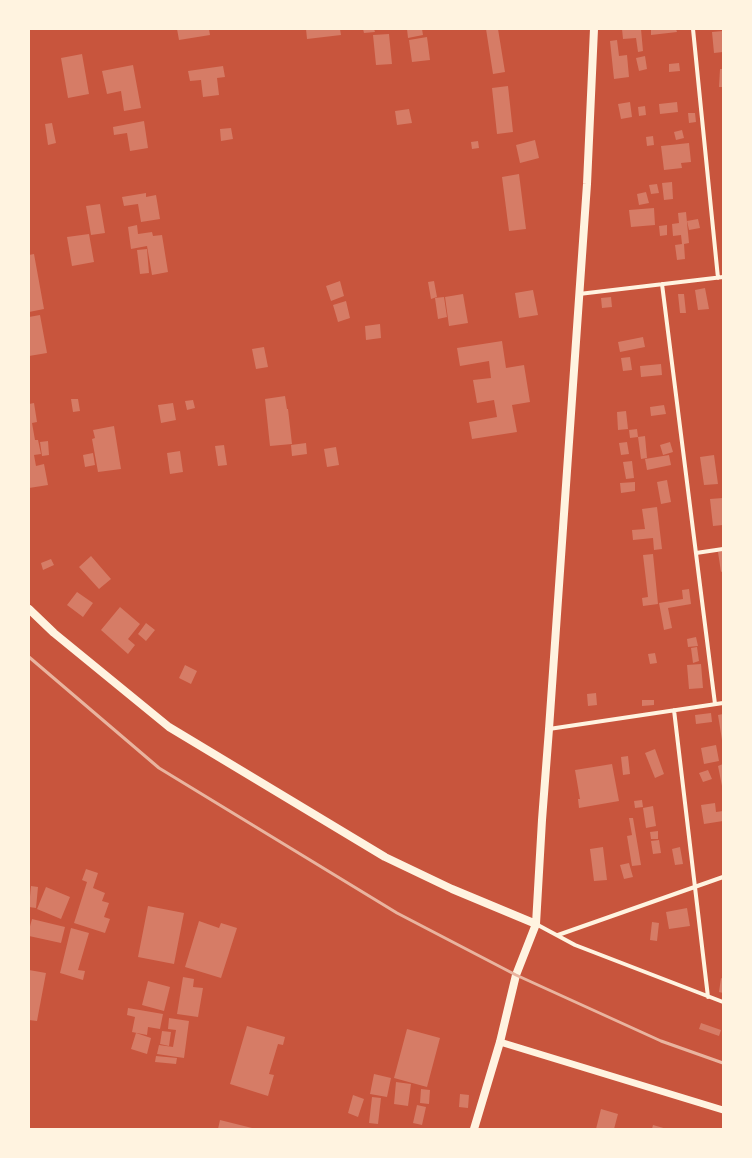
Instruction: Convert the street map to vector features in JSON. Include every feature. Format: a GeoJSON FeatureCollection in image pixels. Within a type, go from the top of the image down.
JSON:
{"type":"FeatureCollection","features":[{"type":"Feature","properties":{"kind":"main road"},"geometry":{"type":"LineString","coordinates":[[474,1129],[500,1042],[516,976],[536,924],[587,184],[594,29]]}},
{"type":"Feature","properties":{"kind":"main road"},"geometry":{"type":"LineString","coordinates":[[29,609],[54,632],[169,728],[385,857],[452,889],[536,924]]}},
{"type":"Feature","properties":{"kind":"street"},"geometry":{"type":"LineString","coordinates":[[579,294],[721,277],[693,29]]}},
{"type":"Feature","properties":{"kind":"street"},"geometry":{"type":"LineString","coordinates":[[662,284],[715,704]]}},
{"type":"Feature","properties":{"kind":"street"},"geometry":{"type":"LineString","coordinates":[[696,553],[723,549]]}},
{"type":"Feature","properties":{"kind":"street"},"geometry":{"type":"LineString","coordinates":[[549,729],[723,703]]}},
{"type":"Feature","properties":{"kind":"street"},"geometry":{"type":"LineString","coordinates":[[674,710],[708,997]]}},
{"type":"Feature","properties":{"kind":"street"},"geometry":{"type":"LineString","coordinates":[[558,935],[723,877]]}},
{"type":"Feature","properties":{"kind":"street"},"geometry":{"type":"LineString","coordinates":[[536,924],[575,945],[723,1002]]}},
{"type":"Feature","properties":{"kind":"street"},"geometry":{"type":"LineString","coordinates":[[500,1042],[723,1110]]}},
{"type":"Feature","properties":{"kind":"building"},"geometry":{"type":"Polygon","coordinates":[[[177,29],[209,29],[210,35],[179,40],[177,29]]]}},
{"type":"Feature","properties":{"kind":"building"},"geometry":{"type":"Polygon","coordinates":[[[306,29],[340,29],[341,35],[307,39],[306,29]]]}},
{"type":"Feature","properties":{"kind":"building"},"geometry":{"type":"Polygon","coordinates":[[[363,29],[374,29],[375,32],[364,33],[363,29]]]}},
{"type":"Feature","properties":{"kind":"building"},"geometry":{"type":"Polygon","coordinates":[[[407,29],[422,29],[423,35],[408,38],[407,29]]]}},
{"type":"Feature","properties":{"kind":"building"},"geometry":{"type":"Polygon","coordinates":[[[486,29],[498,29],[505,72],[493,74],[486,29]]]}},
{"type":"Feature","properties":{"kind":"building"},"geometry":{"type":"Polygon","coordinates":[[[622,29],[641,29],[643,51],[638,52],[636,38],[623,39],[622,29]]]}},
{"type":"Feature","properties":{"kind":"building"},"geometry":{"type":"Polygon","coordinates":[[[651,29],[676,29],[677,32],[651,35],[651,29]]]}},
{"type":"Feature","properties":{"kind":"building"},"geometry":{"type":"Polygon","coordinates":[[[723,31],[723,52],[714,53],[712,32],[723,31]]]}},
{"type":"Feature","properties":{"kind":"building"},"geometry":{"type":"Polygon","coordinates":[[[389,34],[392,64],[376,65],[373,35],[389,34]]]}},
{"type":"Feature","properties":{"kind":"building"},"geometry":{"type":"Polygon","coordinates":[[[427,37],[430,60],[412,62],[409,40],[427,37]]]}},
{"type":"Feature","properties":{"kind":"building"},"geometry":{"type":"Polygon","coordinates":[[[617,40],[619,56],[627,55],[629,77],[614,79],[610,41],[617,40]]]}},
{"type":"Feature","properties":{"kind":"building"},"geometry":{"type":"Polygon","coordinates":[[[82,54],[89,94],[68,98],[61,58],[82,54]]]}},
{"type":"Feature","properties":{"kind":"building"},"geometry":{"type":"Polygon","coordinates":[[[645,56],[647,69],[639,71],[636,58],[645,56]]]}},
{"type":"Feature","properties":{"kind":"building"},"geometry":{"type":"Polygon","coordinates":[[[679,63],[680,71],[669,72],[669,64],[679,63]]]}},
{"type":"Feature","properties":{"kind":"building"},"geometry":{"type":"Polygon","coordinates":[[[133,65],[141,108],[124,111],[121,91],[107,94],[102,71],[133,65]]]}},
{"type":"Feature","properties":{"kind":"building"},"geometry":{"type":"Polygon","coordinates":[[[223,66],[225,77],[217,78],[219,95],[203,97],[201,80],[190,81],[188,71],[223,66]]]}},
{"type":"Feature","properties":{"kind":"building"},"geometry":{"type":"Polygon","coordinates":[[[720,69],[723,69],[723,87],[719,87],[720,69]]]}},
{"type":"Feature","properties":{"kind":"building"},"geometry":{"type":"Polygon","coordinates":[[[508,86],[513,132],[497,134],[492,88],[508,86]]]}},
{"type":"Feature","properties":{"kind":"building"},"geometry":{"type":"Polygon","coordinates":[[[630,102],[632,117],[621,119],[618,104],[630,102]]]}},
{"type":"Feature","properties":{"kind":"building"},"geometry":{"type":"Polygon","coordinates":[[[677,102],[678,112],[660,114],[659,104],[677,102]]]}},
{"type":"Feature","properties":{"kind":"building"},"geometry":{"type":"Polygon","coordinates":[[[645,106],[646,115],[639,116],[638,107],[645,106]]]}},
{"type":"Feature","properties":{"kind":"building"},"geometry":{"type":"Polygon","coordinates":[[[409,109],[412,123],[397,125],[395,111],[409,109]]]}},
{"type":"Feature","properties":{"kind":"building"},"geometry":{"type":"Polygon","coordinates":[[[688,113],[695,113],[696,122],[689,123],[688,113]]]}},
{"type":"Feature","properties":{"kind":"building"},"geometry":{"type":"Polygon","coordinates":[[[144,121],[148,148],[130,151],[127,133],[114,135],[113,127],[144,121]]]}},
{"type":"Feature","properties":{"kind":"building"},"geometry":{"type":"Polygon","coordinates":[[[52,123],[56,143],[48,145],[45,124],[52,123]]]}},
{"type":"Feature","properties":{"kind":"building"},"geometry":{"type":"Polygon","coordinates":[[[231,128],[233,139],[221,141],[220,129],[231,128]]]}},
{"type":"Feature","properties":{"kind":"building"},"geometry":{"type":"Polygon","coordinates":[[[682,130],[684,138],[676,140],[674,132],[682,130]]]}},
{"type":"Feature","properties":{"kind":"building"},"geometry":{"type":"Polygon","coordinates":[[[653,136],[654,145],[647,146],[646,137],[653,136]]]}},
{"type":"Feature","properties":{"kind":"building"},"geometry":{"type":"Polygon","coordinates":[[[535,140],[539,158],[520,163],[516,145],[535,140]]]}},
{"type":"Feature","properties":{"kind":"building"},"geometry":{"type":"Polygon","coordinates":[[[478,141],[479,148],[472,149],[471,142],[478,141]]]}},
{"type":"Feature","properties":{"kind":"building"},"geometry":{"type":"Polygon","coordinates":[[[689,143],[691,162],[681,163],[682,168],[664,170],[661,146],[689,143]]]}},
{"type":"Feature","properties":{"kind":"building"},"geometry":{"type":"Polygon","coordinates":[[[519,174],[526,229],[509,231],[502,177],[519,174]]]}},
{"type":"Feature","properties":{"kind":"building"},"geometry":{"type":"Polygon","coordinates":[[[672,182],[673,199],[664,200],[662,183],[672,182]]]}},
{"type":"Feature","properties":{"kind":"building"},"geometry":{"type":"Polygon","coordinates":[[[657,184],[659,193],[651,194],[649,185],[657,184]]]}},
{"type":"Feature","properties":{"kind":"building"},"geometry":{"type":"Polygon","coordinates":[[[646,192],[649,203],[639,205],[637,194],[646,192]]]}},
{"type":"Feature","properties":{"kind":"building"},"geometry":{"type":"Polygon","coordinates":[[[146,193],[146,197],[156,195],[160,219],[141,222],[138,204],[124,206],[122,197],[146,193]]]}},
{"type":"Feature","properties":{"kind":"building"},"geometry":{"type":"Polygon","coordinates":[[[100,204],[105,233],[91,235],[86,206],[100,204]]]}},
{"type":"Feature","properties":{"kind":"building"},"geometry":{"type":"Polygon","coordinates":[[[654,208],[655,225],[631,227],[629,210],[654,208]]]}},
{"type":"Feature","properties":{"kind":"building"},"geometry":{"type":"Polygon","coordinates":[[[686,212],[689,243],[684,244],[685,259],[677,260],[675,245],[682,244],[681,235],[673,236],[672,224],[679,223],[678,213],[686,212]]]}},
{"type":"Feature","properties":{"kind":"building"},"geometry":{"type":"Polygon","coordinates":[[[698,219],[700,228],[689,230],[687,221],[698,219]]]}},
{"type":"Feature","properties":{"kind":"building"},"geometry":{"type":"Polygon","coordinates":[[[137,225],[138,234],[152,232],[153,236],[162,235],[168,272],[152,275],[147,246],[131,249],[128,227],[137,225]]]}},
{"type":"Feature","properties":{"kind":"building"},"geometry":{"type":"Polygon","coordinates":[[[667,225],[667,235],[660,236],[659,226],[667,225]]]}},
{"type":"Feature","properties":{"kind":"building"},"geometry":{"type":"Polygon","coordinates":[[[89,234],[94,262],[72,266],[67,237],[89,234]]]}},
{"type":"Feature","properties":{"kind":"building"},"geometry":{"type":"Polygon","coordinates":[[[147,249],[149,273],[140,274],[137,250],[147,249]]]}},
{"type":"Feature","properties":{"kind":"building"},"geometry":{"type":"Polygon","coordinates":[[[34,254],[44,309],[29,312],[29,255],[34,254]]]}},
{"type":"Feature","properties":{"kind":"building"},"geometry":{"type":"Polygon","coordinates":[[[340,281],[344,296],[331,301],[326,286],[340,281]]]}},
{"type":"Feature","properties":{"kind":"building"},"geometry":{"type":"Polygon","coordinates":[[[434,281],[437,297],[431,299],[428,282],[434,281]]]}},
{"type":"Feature","properties":{"kind":"building"},"geometry":{"type":"Polygon","coordinates":[[[705,288],[709,309],[698,310],[695,290],[705,288]]]}},
{"type":"Feature","properties":{"kind":"building"},"geometry":{"type":"Polygon","coordinates":[[[533,290],[538,315],[519,318],[515,293],[533,290]]]}},
{"type":"Feature","properties":{"kind":"building"},"geometry":{"type":"Polygon","coordinates":[[[463,294],[468,323],[449,326],[445,297],[463,294]]]}},
{"type":"Feature","properties":{"kind":"building"},"geometry":{"type":"Polygon","coordinates":[[[678,294],[684,294],[686,313],[680,313],[678,294]]]}},
{"type":"Feature","properties":{"kind":"building"},"geometry":{"type":"Polygon","coordinates":[[[444,297],[447,317],[438,319],[435,298],[444,297]]]}},
{"type":"Feature","properties":{"kind":"building"},"geometry":{"type":"Polygon","coordinates":[[[611,297],[612,307],[602,308],[601,298],[611,297]]]}},
{"type":"Feature","properties":{"kind":"building"},"geometry":{"type":"Polygon","coordinates":[[[346,301],[350,318],[338,322],[333,305],[346,301]]]}},
{"type":"Feature","properties":{"kind":"building"},"geometry":{"type":"Polygon","coordinates":[[[40,315],[47,353],[29,356],[29,317],[40,315]]]}},
{"type":"Feature","properties":{"kind":"building"},"geometry":{"type":"Polygon","coordinates":[[[380,324],[381,338],[366,340],[365,326],[380,324]]]}},
{"type":"Feature","properties":{"kind":"building"},"geometry":{"type":"Polygon","coordinates":[[[643,337],[645,347],[620,352],[618,342],[643,337]]]}},
{"type":"Feature","properties":{"kind":"building"},"geometry":{"type":"Polygon","coordinates":[[[502,341],[506,368],[524,365],[530,402],[512,405],[517,432],[472,439],[469,422],[497,417],[494,400],[477,403],[473,380],[491,378],[489,361],[460,366],[457,348],[502,341]]]}},
{"type":"Feature","properties":{"kind":"building"},"geometry":{"type":"Polygon","coordinates":[[[264,347],[268,367],[256,369],[252,349],[264,347]]]}},
{"type":"Feature","properties":{"kind":"building"},"geometry":{"type":"Polygon","coordinates":[[[630,357],[632,370],[623,371],[621,358],[630,357]]]}},
{"type":"Feature","properties":{"kind":"building"},"geometry":{"type":"Polygon","coordinates":[[[661,364],[662,375],[641,377],[640,366],[661,364]]]}},
{"type":"Feature","properties":{"kind":"building"},"geometry":{"type":"Polygon","coordinates":[[[285,396],[292,444],[270,446],[265,399],[285,396]]]}},
{"type":"Feature","properties":{"kind":"building"},"geometry":{"type":"Polygon","coordinates":[[[71,399],[78,399],[80,411],[73,412],[71,399]]]}},
{"type":"Feature","properties":{"kind":"building"},"geometry":{"type":"Polygon","coordinates":[[[193,400],[195,408],[187,410],[185,401],[193,400]]]}},
{"type":"Feature","properties":{"kind":"building"},"geometry":{"type":"Polygon","coordinates":[[[34,403],[37,422],[32,423],[35,440],[38,440],[41,454],[34,455],[36,466],[44,464],[48,485],[29,488],[29,404],[34,403]]]}},
{"type":"Feature","properties":{"kind":"building"},"geometry":{"type":"Polygon","coordinates":[[[173,403],[176,420],[161,423],[158,405],[173,403]]]}},
{"type":"Feature","properties":{"kind":"building"},"geometry":{"type":"Polygon","coordinates":[[[664,405],[666,414],[651,416],[650,407],[664,405]]]}},
{"type":"Feature","properties":{"kind":"building"},"geometry":{"type":"Polygon","coordinates":[[[626,411],[628,429],[618,430],[617,412],[626,411]]]}},
{"type":"Feature","properties":{"kind":"building"},"geometry":{"type":"Polygon","coordinates":[[[114,426],[121,469],[98,472],[92,439],[95,438],[93,430],[114,426]]]}},
{"type":"Feature","properties":{"kind":"building"},"geometry":{"type":"Polygon","coordinates":[[[637,429],[638,437],[630,438],[629,430],[637,429]]]}},
{"type":"Feature","properties":{"kind":"building"},"geometry":{"type":"Polygon","coordinates":[[[645,436],[647,458],[641,459],[638,437],[645,436]]]}},
{"type":"Feature","properties":{"kind":"building"},"geometry":{"type":"Polygon","coordinates":[[[48,441],[49,455],[42,456],[40,442],[48,441]]]}},
{"type":"Feature","properties":{"kind":"building"},"geometry":{"type":"Polygon","coordinates":[[[627,442],[629,454],[621,455],[619,443],[627,442]]]}},
{"type":"Feature","properties":{"kind":"building"},"geometry":{"type":"Polygon","coordinates":[[[670,442],[673,452],[663,455],[660,445],[670,442]]]}},
{"type":"Feature","properties":{"kind":"building"},"geometry":{"type":"Polygon","coordinates":[[[306,443],[307,454],[292,456],[291,445],[306,443]]]}},
{"type":"Feature","properties":{"kind":"building"},"geometry":{"type":"Polygon","coordinates":[[[224,445],[227,465],[218,466],[215,446],[224,445]]]}},
{"type":"Feature","properties":{"kind":"building"},"geometry":{"type":"Polygon","coordinates":[[[336,447],[339,465],[327,467],[324,449],[336,447]]]}},
{"type":"Feature","properties":{"kind":"building"},"geometry":{"type":"Polygon","coordinates":[[[180,451],[183,472],[170,474],[167,453],[180,451]]]}},
{"type":"Feature","properties":{"kind":"building"},"geometry":{"type":"Polygon","coordinates":[[[93,453],[95,465],[85,467],[83,455],[93,453]]]}},
{"type":"Feature","properties":{"kind":"building"},"geometry":{"type":"Polygon","coordinates":[[[669,455],[671,465],[647,470],[645,459],[669,455]]]}},
{"type":"Feature","properties":{"kind":"building"},"geometry":{"type":"Polygon","coordinates":[[[714,455],[718,484],[704,485],[700,457],[714,455]]]}},
{"type":"Feature","properties":{"kind":"building"},"geometry":{"type":"Polygon","coordinates":[[[632,461],[634,478],[626,479],[623,462],[632,461]]]}},
{"type":"Feature","properties":{"kind":"building"},"geometry":{"type":"Polygon","coordinates":[[[667,480],[671,502],[661,504],[657,482],[667,480]]]}},
{"type":"Feature","properties":{"kind":"building"},"geometry":{"type":"Polygon","coordinates":[[[635,482],[635,491],[621,493],[620,483],[635,482]]]}},
{"type":"Feature","properties":{"kind":"building"},"geometry":{"type":"Polygon","coordinates":[[[723,498],[723,525],[713,526],[710,499],[723,498]]]}},
{"type":"Feature","properties":{"kind":"building"},"geometry":{"type":"Polygon","coordinates":[[[657,507],[662,549],[654,550],[653,538],[633,540],[632,530],[645,529],[642,509],[657,507]]]}},
{"type":"Feature","properties":{"kind":"building"},"geometry":{"type":"Polygon","coordinates":[[[723,551],[723,571],[721,572],[718,552],[723,551]]]}},
{"type":"Feature","properties":{"kind":"building"},"geometry":{"type":"Polygon","coordinates":[[[653,554],[658,604],[643,606],[642,598],[648,597],[643,555],[653,554]]]}},
{"type":"Feature","properties":{"kind":"building"},"geometry":{"type":"Polygon","coordinates":[[[91,556],[111,579],[99,589],[79,567],[91,556]]]}},
{"type":"Feature","properties":{"kind":"building"},"geometry":{"type":"Polygon","coordinates":[[[51,559],[54,565],[43,570],[41,563],[51,559]]]}},
{"type":"Feature","properties":{"kind":"building"},"geometry":{"type":"Polygon","coordinates":[[[689,589],[691,604],[668,608],[672,628],[664,630],[659,603],[683,599],[682,590],[689,589]]]}},
{"type":"Feature","properties":{"kind":"building"},"geometry":{"type":"Polygon","coordinates":[[[77,592],[93,603],[83,617],[67,605],[77,592]]]}},
{"type":"Feature","properties":{"kind":"building"},"geometry":{"type":"Polygon","coordinates":[[[120,607],[140,624],[128,639],[135,645],[128,654],[101,630],[120,607]]]}},
{"type":"Feature","properties":{"kind":"building"},"geometry":{"type":"Polygon","coordinates":[[[146,623],[155,630],[146,641],[138,634],[146,623]]]}},
{"type":"Feature","properties":{"kind":"building"},"geometry":{"type":"Polygon","coordinates":[[[696,637],[698,646],[688,647],[687,639],[696,637]]]}},
{"type":"Feature","properties":{"kind":"building"},"geometry":{"type":"Polygon","coordinates":[[[697,647],[699,661],[693,663],[691,648],[697,647]]]}},
{"type":"Feature","properties":{"kind":"building"},"geometry":{"type":"Polygon","coordinates":[[[655,653],[657,663],[650,664],[648,654],[655,653]]]}},
{"type":"Feature","properties":{"kind":"building"},"geometry":{"type":"Polygon","coordinates":[[[701,664],[703,688],[689,689],[687,665],[701,664]]]}},
{"type":"Feature","properties":{"kind":"building"},"geometry":{"type":"Polygon","coordinates":[[[185,665],[197,671],[191,684],[179,678],[185,665]]]}},
{"type":"Feature","properties":{"kind":"building"},"geometry":{"type":"Polygon","coordinates":[[[596,693],[597,705],[588,706],[587,694],[596,693]]]}},
{"type":"Feature","properties":{"kind":"building"},"geometry":{"type":"Polygon","coordinates":[[[642,700],[654,700],[654,705],[642,706],[642,700]]]}},
{"type":"Feature","properties":{"kind":"building"},"geometry":{"type":"Polygon","coordinates":[[[711,713],[712,722],[696,724],[695,715],[711,713]]]}},
{"type":"Feature","properties":{"kind":"building"},"geometry":{"type":"Polygon","coordinates":[[[723,714],[723,740],[722,740],[718,715],[723,714]]]}},
{"type":"Feature","properties":{"kind":"building"},"geometry":{"type":"Polygon","coordinates":[[[716,745],[719,761],[704,764],[701,748],[716,745]]]}},
{"type":"Feature","properties":{"kind":"building"},"geometry":{"type":"Polygon","coordinates":[[[655,749],[664,774],[655,778],[645,753],[655,749]]]}},
{"type":"Feature","properties":{"kind":"building"},"geometry":{"type":"Polygon","coordinates":[[[628,756],[630,774],[623,775],[621,757],[628,756]]]}},
{"type":"Feature","properties":{"kind":"building"},"geometry":{"type":"Polygon","coordinates":[[[612,764],[619,801],[579,808],[578,799],[580,799],[575,770],[612,764]]]}},
{"type":"Feature","properties":{"kind":"building"},"geometry":{"type":"Polygon","coordinates":[[[723,764],[723,786],[722,786],[718,766],[723,764]]]}},
{"type":"Feature","properties":{"kind":"building"},"geometry":{"type":"Polygon","coordinates":[[[708,770],[712,779],[703,782],[699,773],[708,770]]]}},
{"type":"Feature","properties":{"kind":"building"},"geometry":{"type":"Polygon","coordinates":[[[642,800],[643,807],[635,808],[634,801],[642,800]]]}},
{"type":"Feature","properties":{"kind":"building"},"geometry":{"type":"Polygon","coordinates":[[[715,803],[716,812],[723,811],[723,821],[704,824],[701,805],[715,803]]]}},
{"type":"Feature","properties":{"kind":"building"},"geometry":{"type":"Polygon","coordinates":[[[653,806],[656,826],[646,828],[643,808],[653,806]]]}},
{"type":"Feature","properties":{"kind":"building"},"geometry":{"type":"Polygon","coordinates":[[[629,818],[633,818],[641,865],[632,866],[627,836],[632,835],[629,818]]]}},
{"type":"Feature","properties":{"kind":"building"},"geometry":{"type":"Polygon","coordinates":[[[658,831],[658,839],[651,839],[650,832],[658,831]]]}},
{"type":"Feature","properties":{"kind":"building"},"geometry":{"type":"Polygon","coordinates":[[[659,840],[661,853],[653,854],[651,841],[659,840]]]}},
{"type":"Feature","properties":{"kind":"building"},"geometry":{"type":"Polygon","coordinates":[[[603,847],[607,880],[594,881],[590,849],[603,847]]]}},
{"type":"Feature","properties":{"kind":"building"},"geometry":{"type":"Polygon","coordinates":[[[680,847],[683,864],[675,865],[672,849],[680,847]]]}},
{"type":"Feature","properties":{"kind":"building"},"geometry":{"type":"Polygon","coordinates":[[[629,863],[633,877],[624,879],[620,865],[629,863]]]}},
{"type":"Feature","properties":{"kind":"building"},"geometry":{"type":"Polygon","coordinates":[[[86,869],[98,873],[93,888],[105,893],[102,901],[109,903],[104,917],[110,919],[105,933],[74,923],[87,882],[82,880],[86,869]]]}},
{"type":"Feature","properties":{"kind":"building"},"geometry":{"type":"Polygon","coordinates":[[[31,886],[38,887],[36,908],[29,907],[31,886]]]}},
{"type":"Feature","properties":{"kind":"building"},"geometry":{"type":"Polygon","coordinates":[[[46,887],[70,897],[61,919],[37,909],[46,887]]]}},
{"type":"Feature","properties":{"kind":"building"},"geometry":{"type":"Polygon","coordinates":[[[148,906],[184,913],[174,964],[138,957],[148,906]]]}},
{"type":"Feature","properties":{"kind":"building"},"geometry":{"type":"Polygon","coordinates":[[[687,908],[690,926],[669,929],[666,912],[687,908]]]}},
{"type":"Feature","properties":{"kind":"building"},"geometry":{"type":"Polygon","coordinates":[[[32,919],[65,927],[61,943],[29,936],[32,919]]]}},
{"type":"Feature","properties":{"kind":"building"},"geometry":{"type":"Polygon","coordinates":[[[199,921],[219,928],[221,923],[237,928],[221,978],[185,967],[199,921]]]}},
{"type":"Feature","properties":{"kind":"building"},"geometry":{"type":"Polygon","coordinates":[[[652,922],[659,923],[657,941],[650,940],[652,922]]]}},
{"type":"Feature","properties":{"kind":"building"},"geometry":{"type":"Polygon","coordinates":[[[71,928],[89,933],[78,970],[85,971],[83,980],[60,973],[71,928]]]}},
{"type":"Feature","properties":{"kind":"building"},"geometry":{"type":"Polygon","coordinates":[[[29,970],[46,973],[37,1021],[29,1020],[29,970]]]}},
{"type":"Feature","properties":{"kind":"building"},"geometry":{"type":"Polygon","coordinates":[[[183,977],[194,979],[193,987],[203,988],[198,1017],[177,1014],[183,977]]]}},
{"type":"Feature","properties":{"kind":"building"},"geometry":{"type":"Polygon","coordinates":[[[721,978],[723,979],[723,993],[719,992],[721,978]]]}},
{"type":"Feature","properties":{"kind":"building"},"geometry":{"type":"Polygon","coordinates":[[[148,981],[170,987],[164,1011],[142,1005],[148,981]]]}},
{"type":"Feature","properties":{"kind":"building"},"geometry":{"type":"Polygon","coordinates":[[[128,1008],[163,1014],[160,1029],[148,1027],[147,1035],[132,1032],[135,1017],[127,1015],[128,1008]]]}},
{"type":"Feature","properties":{"kind":"building"},"geometry":{"type":"Polygon","coordinates":[[[169,1018],[189,1021],[184,1058],[157,1054],[159,1045],[173,1047],[176,1030],[168,1029],[169,1018]]]}},
{"type":"Feature","properties":{"kind":"building"},"geometry":{"type":"Polygon","coordinates":[[[701,1023],[721,1030],[719,1036],[699,1029],[701,1023]]]}},
{"type":"Feature","properties":{"kind":"building"},"geometry":{"type":"Polygon","coordinates":[[[247,1026],[285,1037],[283,1045],[278,1044],[269,1074],[274,1075],[268,1096],[230,1084],[247,1026]]]}},
{"type":"Feature","properties":{"kind":"building"},"geometry":{"type":"Polygon","coordinates":[[[407,1029],[440,1038],[427,1087],[394,1078],[407,1029]]]}},
{"type":"Feature","properties":{"kind":"building"},"geometry":{"type":"Polygon","coordinates":[[[162,1031],[171,1032],[169,1046],[160,1044],[162,1031]]]}},
{"type":"Feature","properties":{"kind":"building"},"geometry":{"type":"Polygon","coordinates":[[[136,1033],[151,1038],[147,1054],[131,1049],[136,1033]]]}},
{"type":"Feature","properties":{"kind":"building"},"geometry":{"type":"Polygon","coordinates":[[[156,1056],[177,1058],[176,1064],[155,1062],[156,1056]]]}},
{"type":"Feature","properties":{"kind":"building"},"geometry":{"type":"Polygon","coordinates":[[[374,1074],[391,1078],[387,1097],[370,1094],[374,1074]]]}},
{"type":"Feature","properties":{"kind":"building"},"geometry":{"type":"Polygon","coordinates":[[[396,1082],[411,1084],[408,1106],[394,1104],[396,1082]]]}},
{"type":"Feature","properties":{"kind":"building"},"geometry":{"type":"Polygon","coordinates":[[[421,1089],[430,1090],[429,1104],[420,1103],[421,1089]]]}},
{"type":"Feature","properties":{"kind":"building"},"geometry":{"type":"Polygon","coordinates":[[[460,1094],[469,1095],[468,1108],[459,1107],[460,1094]]]}},
{"type":"Feature","properties":{"kind":"building"},"geometry":{"type":"Polygon","coordinates":[[[353,1095],[364,1099],[358,1117],[348,1113],[353,1095]]]}},
{"type":"Feature","properties":{"kind":"building"},"geometry":{"type":"Polygon","coordinates":[[[372,1097],[381,1098],[378,1124],[369,1123],[372,1097]]]}},
{"type":"Feature","properties":{"kind":"building"},"geometry":{"type":"Polygon","coordinates":[[[417,1105],[426,1107],[422,1125],[413,1123],[417,1105]]]}},
{"type":"Feature","properties":{"kind":"building"},"geometry":{"type":"Polygon","coordinates":[[[601,1109],[618,1114],[614,1129],[596,1129],[601,1109]]]}},
{"type":"Feature","properties":{"kind":"building"},"geometry":{"type":"Polygon","coordinates":[[[220,1120],[252,1128],[252,1129],[218,1129],[220,1120]]]}},
{"type":"Feature","properties":{"kind":"building"},"geometry":{"type":"Polygon","coordinates":[[[653,1125],[667,1129],[652,1129],[653,1125]]]}},
{"type":"Feature","properties":{"kind":"railway"},"geometry":{"type":"LineString","coordinates":[[29,657],[159,768],[397,913],[516,975],[661,1041],[723,1063]]}}]}
